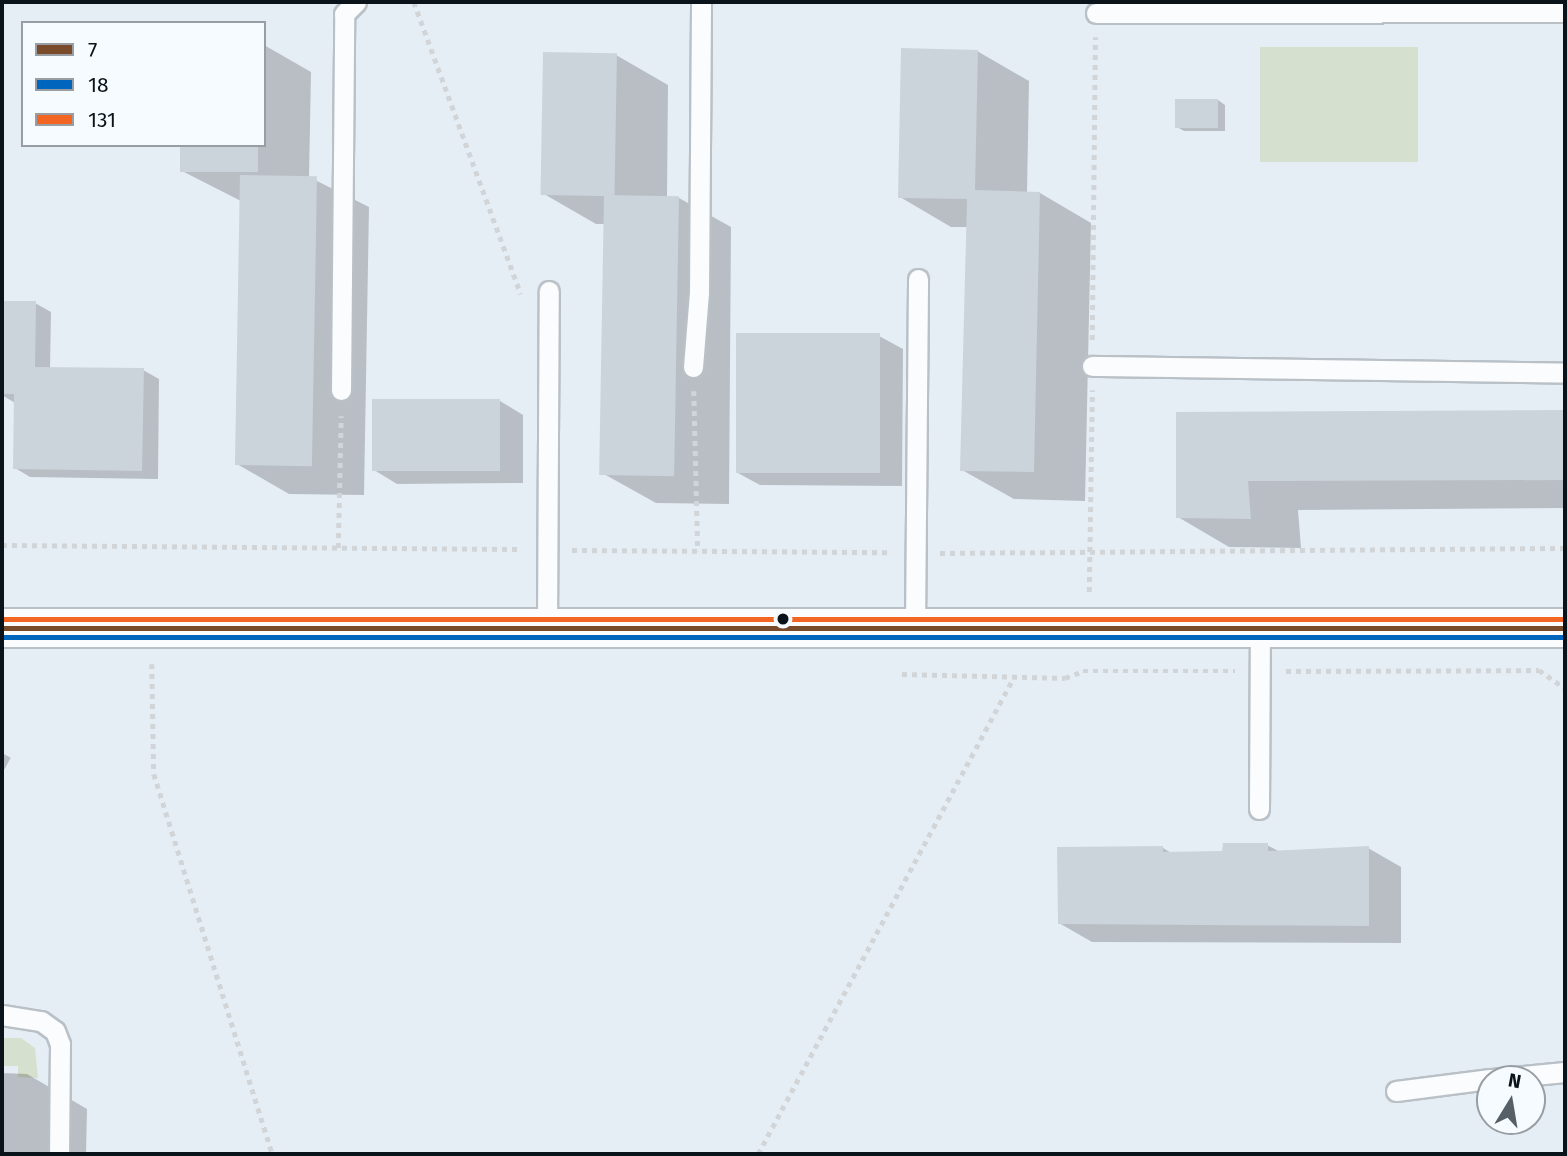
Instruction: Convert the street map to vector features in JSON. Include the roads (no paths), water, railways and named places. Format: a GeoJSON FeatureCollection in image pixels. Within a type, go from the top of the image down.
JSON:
{"type":"FeatureCollection","features":[{"type":"Feature","properties":{"kind":"main road"},"geometry":{"type":"LineString","coordinates":[[2,628],[1565,628]]}},
{"type":"Feature","properties":{"kind":"lane"},"geometry":{"type":"LineString","coordinates":[[341,390],[344,14],[356,2]]}},
{"type":"Feature","properties":{"kind":"lane"},"geometry":{"type":"LineString","coordinates":[[692,367],[699,293],[701,2]]}},
{"type":"Feature","properties":{"kind":"lane"},"geometry":{"type":"LineString","coordinates":[[1096,13],[1287,6],[1442,6],[1565,12]]}},
{"type":"Feature","properties":{"kind":"lane"},"geometry":{"type":"LineString","coordinates":[[915,628],[918,279]]}},
{"type":"Feature","properties":{"kind":"lane"},"geometry":{"type":"LineString","coordinates":[[547,628],[550,291]]}},
{"type":"Feature","properties":{"kind":"lane"},"geometry":{"type":"LineString","coordinates":[[1092,366],[1565,373]]}},
{"type":"Feature","properties":{"kind":"lane"},"geometry":{"type":"LineString","coordinates":[[1259,628],[1259,809]]}},
{"type":"Feature","properties":{"kind":"lane"},"geometry":{"type":"LineString","coordinates":[[2,1015],[41,1021],[55,1031],[60,1044],[59,1154]]}},
{"type":"Feature","properties":{"kind":"lane"},"geometry":{"type":"LineString","coordinates":[[1546,1074],[1565,1072]]}},
{"type":"Feature","properties":{"kind":"lane"},"geometry":{"type":"LineString","coordinates":[[1396,1091],[1476,1081]]}}]}
